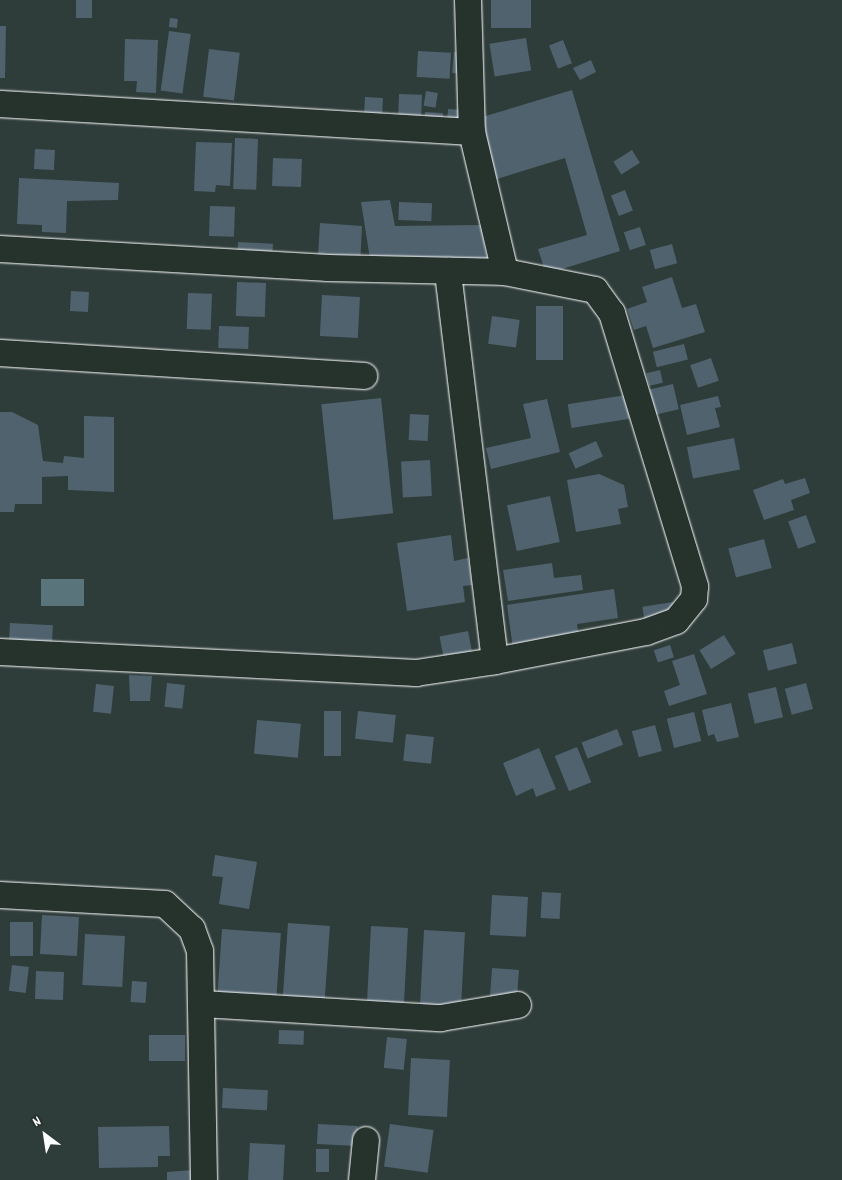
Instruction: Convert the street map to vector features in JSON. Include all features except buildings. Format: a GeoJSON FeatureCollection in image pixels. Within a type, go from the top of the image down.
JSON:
{"type":"FeatureCollection","features":[{"type":"Feature","properties":{"kind":"street"},"geometry":{"type":"LineString","coordinates":[[468,0],[472,132],[505,272]]}},
{"type":"Feature","properties":{"kind":"street"},"geometry":{"type":"LineString","coordinates":[[0,104],[472,132]]}},
{"type":"Feature","properties":{"kind":"street"},"geometry":{"type":"LineString","coordinates":[[0,249],[448,271],[505,272],[594,290],[605,299],[695,588],[687,612],[654,630],[495,661],[416,673],[0,652]]}},
{"type":"Feature","properties":{"kind":"street"},"geometry":{"type":"LineString","coordinates":[[448,271],[495,661]]}},
{"type":"Feature","properties":{"kind":"street"},"geometry":{"type":"LineString","coordinates":[[0,353],[364,376]]}},
{"type":"Feature","properties":{"kind":"street"},"geometry":{"type":"LineString","coordinates":[[0,895],[165,904],[181,915],[194,936],[200,951],[204,1180]]}},
{"type":"Feature","properties":{"kind":"street"},"geometry":{"type":"LineString","coordinates":[[202,1004],[441,1018],[518,1005]]}},
{"type":"Feature","properties":{"kind":"street"},"geometry":{"type":"LineString","coordinates":[[362,1180],[366,1140]]}},
{"type":"Feature","properties":{"kind":"water"},"geometry":{"type":"Polygon","coordinates":[[[41,579],[84,579],[84,606],[41,606],[41,579]]]}}]}
